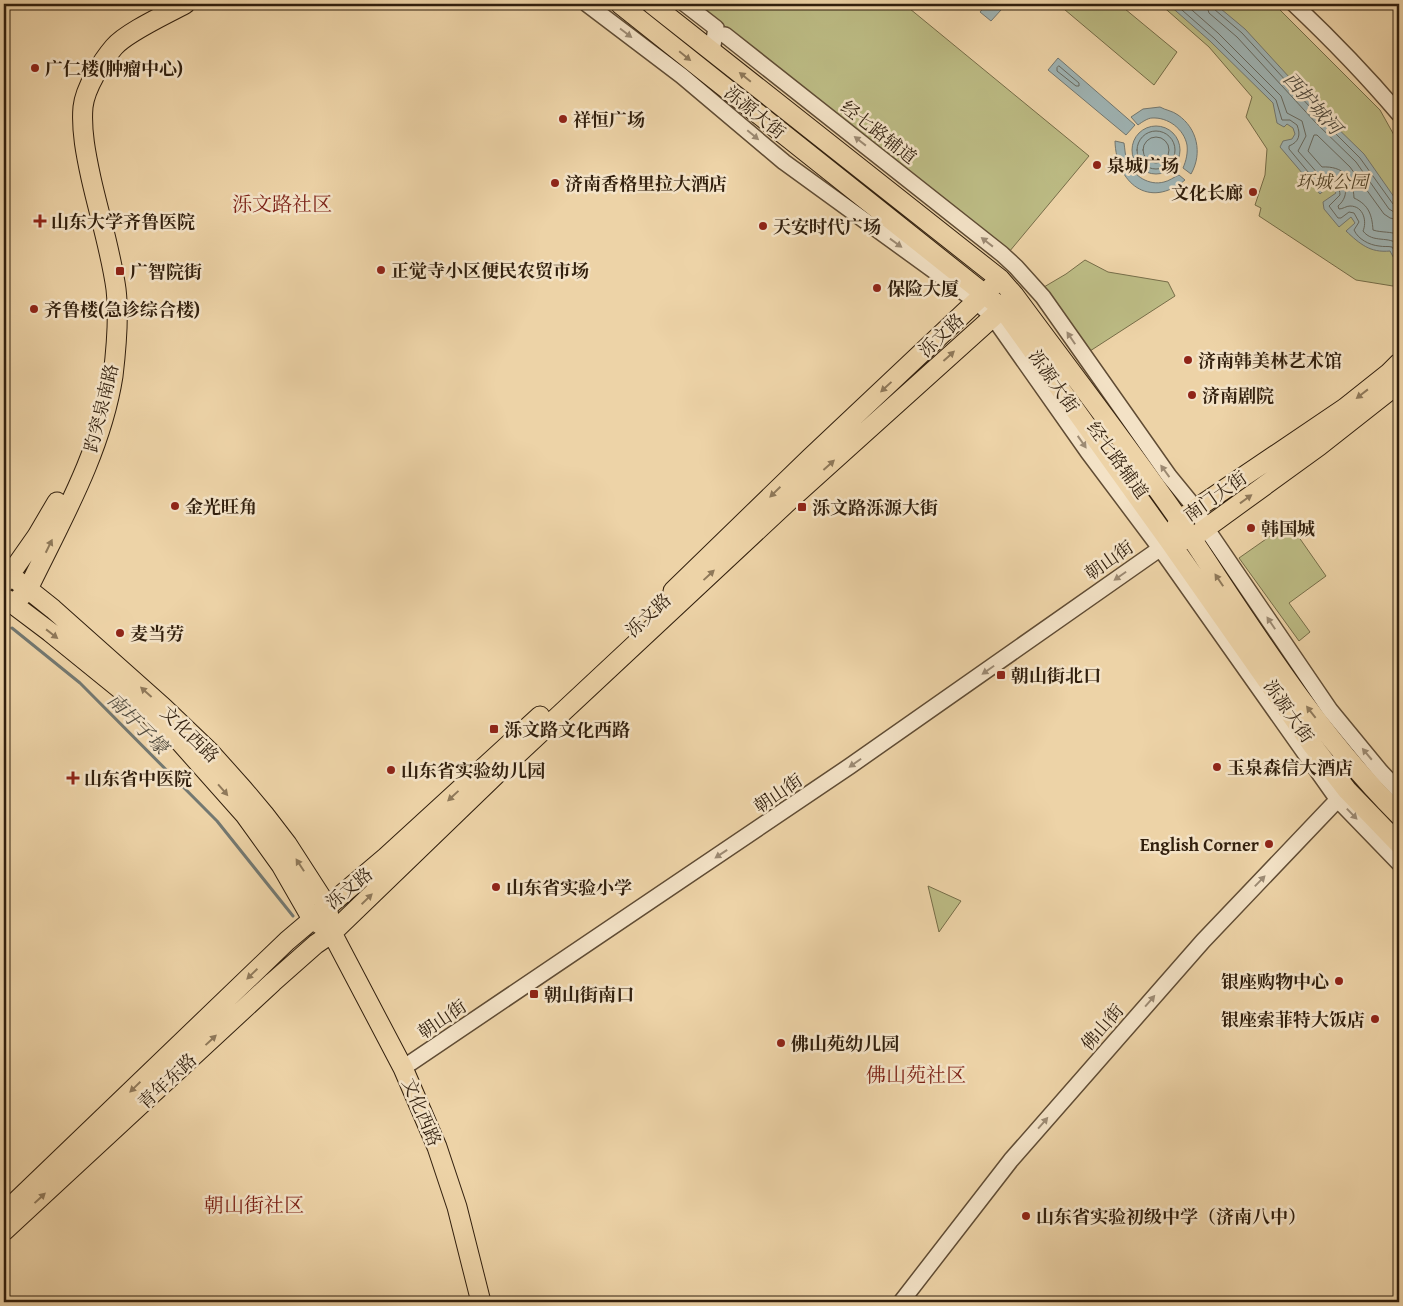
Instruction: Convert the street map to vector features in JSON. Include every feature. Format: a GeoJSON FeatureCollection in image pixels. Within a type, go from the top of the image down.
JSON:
{"type":"FeatureCollection","features":[{"type":"Feature","properties":{"kind":"main road","name":"趵突泉南路"},"geometry":{"type":"LineString","coordinates":[[6,576],[37,536],[60,496],[80,455],[95,413],[105,362],[104,288],[77,151],[75,113],[78,95],[87,72],[101,50],[120,29],[164,4]]}},
{"type":"Feature","properties":{"kind":"main road","name":"趵突泉南路"},"geometry":{"type":"LineString","coordinates":[[8,601],[28,590],[81,478],[97,441],[112,376],[116,333],[116,290],[88,165],[83,105],[94,76],[115,46],[139,29],[185,4]]}},
{"type":"Feature","properties":{"kind":"main road","name":"泺源大街"},"geometry":{"type":"LineString","coordinates":[[620,4],[981,298],[1003,306],[1179,520],[1295,693],[1368,784],[1399,816]]}},
{"type":"Feature","properties":{"kind":"main road","name":"泺源大街"},"geometry":{"type":"LineString","coordinates":[[652,4],[1000,280],[1003,306],[1165,545],[1313,746],[1342,795],[1399,844]]}},
{"type":"Feature","properties":{"kind":"main road","name":"泺文路"},"geometry":{"type":"LineString","coordinates":[[298,932],[386,857],[498,754],[688,577],[805,463],[1000,280]]}},
{"type":"Feature","properties":{"kind":"main road","name":"泺文路"},"geometry":{"type":"LineString","coordinates":[[332,933],[508,763],[786,504],[1003,306]]}},
{"type":"Feature","properties":{"kind":"main road","name":"南门大街"},"geometry":{"type":"LineString","coordinates":[[1165,545],[1179,520],[1345,408],[1399,363]]}},
{"type":"Feature","properties":{"kind":"main road","name":"南门大街"},"geometry":{"type":"LineString","coordinates":[[1165,545],[1191,539],[1319,446],[1399,383]]}},
{"type":"Feature","properties":{"kind":"main road","name":"文化西路"},"geometry":{"type":"LineString","coordinates":[[6,576],[28,590],[60,615],[209,751],[264,814],[287,844],[327,906],[332,933],[403,1068],[437,1146],[457,1207],[481,1302]]}},
{"type":"Feature","properties":{"kind":"main road","name":"文化西路"},"geometry":{"type":"LineString","coordinates":[[8,601],[50,632],[124,692],[181,743],[245,815],[281,865],[298,932],[332,933]]}},
{"type":"Feature","properties":{"kind":"main road","name":"青年东路"},"geometry":{"type":"LineString","coordinates":[[4,1213],[298,932]]}},
{"type":"Feature","properties":{"kind":"main road","name":"青年东路"},"geometry":{"type":"LineString","coordinates":[[4,1231],[316,944],[332,933]]}},
{"type":"Feature","properties":{"kind":"street"},"geometry":{"type":"LineString","coordinates":[[587,4],[682,76],[784,162],[981,298]]}},
{"type":"Feature","properties":{"kind":"street"},"geometry":{"type":"LineString","coordinates":[[685,4],[716,28],[712,51]]}},
{"type":"Feature","properties":{"kind":"street"},"geometry":{"type":"LineString","coordinates":[[1294,4],[1378,88],[1399,114]]}},
{"type":"Feature","properties":{"kind":"street","name":"经七路辅道"},"geometry":{"type":"LineString","coordinates":[[725,34],[1016,267],[1043,297],[1169,476],[1196,509],[1206,528],[1330,710],[1399,791]]}},
{"type":"Feature","properties":{"kind":"street","name":"朝山街"},"geometry":{"type":"LineString","coordinates":[[403,1068],[850,766],[1165,545]]}},
{"type":"Feature","properties":{"kind":"street"},"geometry":{"type":"LineString","coordinates":[[1342,795],[1399,863]]}},
{"type":"Feature","properties":{"kind":"street","name":"佛山街"},"geometry":{"type":"LineString","coordinates":[[901,1302],[1011,1160],[1202,941],[1342,795]]}},
{"type":"Feature","properties":{"kind":"green space"},"geometry":{"type":"Polygon","coordinates":[[[697,4],[904,4],[1089,156],[1009,252],[697,4]]]}},
{"type":"Feature","properties":{"kind":"green space"},"geometry":{"type":"Polygon","coordinates":[[[1058,4],[1119,4],[1177,52],[1154,85],[1058,4]]]}},
{"type":"Feature","properties":{"kind":"green space","name":"环城公园"},"geometry":{"type":"Polygon","coordinates":[[[1160,4],[1274,4],[1380,110],[1399,144],[1399,287],[1356,280],[1259,216],[1261,208],[1255,205],[1265,175],[1267,149],[1246,117],[1252,97],[1209,47],[1160,4]]]}},
{"type":"Feature","properties":{"kind":"green space"},"geometry":{"type":"Polygon","coordinates":[[[1085,260],[1108,272],[1168,282],[1175,296],[1090,351],[1044,287],[1085,260]]]}},
{"type":"Feature","properties":{"kind":"green space"},"geometry":{"type":"Polygon","coordinates":[[[1289,523],[1326,576],[1289,603],[1310,632],[1299,641],[1239,558],[1289,523]]]}},
{"type":"Feature","properties":{"kind":"green space"},"geometry":{"type":"Polygon","coordinates":[[[928,886],[961,901],[939,932],[928,886]]]}},
{"type":"Feature","properties":{"kind":"water"},"geometry":{"type":"Polygon","coordinates":[[[987,4],[994,4],[1001,10],[991,21],[980,12],[987,4]]]}},
{"type":"Feature","properties":{"kind":"water"},"geometry":{"type":"Polygon","coordinates":[[[1168,4],[1215,4],[1245,29],[1324,115],[1364,154],[1399,204],[1399,268],[1390,251],[1377,251],[1366,247],[1346,231],[1355,223],[1351,217],[1339,227],[1324,209],[1323,202],[1336,193],[1330,185],[1320,194],[1280,147],[1283,141],[1292,139],[1295,134],[1293,128],[1287,124],[1284,127],[1277,123],[1273,103],[1210,41],[1168,4]]]}},
{"type":"Feature","properties":{"kind":"water"},"geometry":{"type":"Polygon","coordinates":[[[1058,58],[1135,125],[1126,135],[1048,70],[1058,58]]]}},
{"type":"Feature","properties":{"kind":"water"},"geometry":{"type":"Polygon","coordinates":[[[1160,107],[1174,112],[1185,120],[1194,134],[1197,158],[1191,174],[1183,168],[1187,145],[1179,129],[1169,122],[1158,118],[1143,121],[1138,125],[1131,117],[1143,109],[1160,107]]]}},
{"type":"Feature","properties":{"kind":"water"},"geometry":{"type":"Polygon","coordinates":[[[1156,126],[1165,128],[1173,133],[1178,141],[1180,150],[1178,159],[1173,167],[1165,172],[1156,174],[1147,172],[1139,167],[1134,159],[1132,150],[1134,141],[1139,133],[1147,128],[1156,126]]]}},
{"type":"Feature","properties":{"kind":"water"},"geometry":{"type":"Polygon","coordinates":[[[1115,141],[1124,143],[1128,163],[1134,172],[1143,179],[1158,183],[1179,175],[1185,180],[1172,189],[1159,192],[1147,192],[1137,188],[1128,180],[1121,169],[1115,141]]]}},
{"type":"Feature","properties":{"kind":"waterway","name":"南圩子壕"},"geometry":{"type":"LineString","coordinates":[[12,628],[80,683],[217,821],[293,916]]}},
{"type":"Feature","properties":{"kind":"place","name":"广仁楼(肿瘤中心)"},"geometry":{"type":"Point","coordinates":[35,68]}},
{"type":"Feature","properties":{"kind":"place","name":"祥恒广场"},"geometry":{"type":"Point","coordinates":[563,119]}},
{"type":"Feature","properties":{"kind":"place","name":"泉城广场"},"geometry":{"type":"Point","coordinates":[1097,165]}},
{"type":"Feature","properties":{"kind":"place","name":"济南香格里拉大酒店"},"geometry":{"type":"Point","coordinates":[555,183]}},
{"type":"Feature","properties":{"kind":"place","name":"文化长廊"},"geometry":{"type":"Point","coordinates":[1253,192]}},
{"type":"Feature","properties":{"kind":"place","name":"山东大学齐鲁医院"},"geometry":{"type":"Point","coordinates":[40,221]}},
{"type":"Feature","properties":{"kind":"place","name":"天安时代广场"},"geometry":{"type":"Point","coordinates":[763,226]}},
{"type":"Feature","properties":{"kind":"place","name":"正觉寺小区便民农贸市场"},"geometry":{"type":"Point","coordinates":[381,270]}},
{"type":"Feature","properties":{"kind":"place","name":"广智院街"},"geometry":{"type":"Point","coordinates":[120,271]}},
{"type":"Feature","properties":{"kind":"place","name":"保险大厦"},"geometry":{"type":"Point","coordinates":[877,288]}},
{"type":"Feature","properties":{"kind":"place","name":"齐鲁楼(急诊综合楼)"},"geometry":{"type":"Point","coordinates":[34,309]}},
{"type":"Feature","properties":{"kind":"place","name":"济南韩美林艺术馆"},"geometry":{"type":"Point","coordinates":[1188,360]}},
{"type":"Feature","properties":{"kind":"place","name":"济南剧院"},"geometry":{"type":"Point","coordinates":[1192,395]}},
{"type":"Feature","properties":{"kind":"place","name":"金光旺角"},"geometry":{"type":"Point","coordinates":[175,506]}},
{"type":"Feature","properties":{"kind":"place","name":"泺文路泺源大街"},"geometry":{"type":"Point","coordinates":[802,507]}},
{"type":"Feature","properties":{"kind":"place","name":"韩国城"},"geometry":{"type":"Point","coordinates":[1251,528]}},
{"type":"Feature","properties":{"kind":"place","name":"麦当劳"},"geometry":{"type":"Point","coordinates":[120,633]}},
{"type":"Feature","properties":{"kind":"place","name":"朝山街北口"},"geometry":{"type":"Point","coordinates":[1001,675]}},
{"type":"Feature","properties":{"kind":"place","name":"泺文路文化西路"},"geometry":{"type":"Point","coordinates":[494,729]}},
{"type":"Feature","properties":{"kind":"place","name":"玉泉森信大酒店"},"geometry":{"type":"Point","coordinates":[1217,767]}},
{"type":"Feature","properties":{"kind":"place","name":"山东省实验幼儿园"},"geometry":{"type":"Point","coordinates":[391,770]}},
{"type":"Feature","properties":{"kind":"place","name":"山东省中医院"},"geometry":{"type":"Point","coordinates":[73,778]}},
{"type":"Feature","properties":{"kind":"place","name":"English Corner"},"geometry":{"type":"Point","coordinates":[1269,844]}},
{"type":"Feature","properties":{"kind":"place","name":"山东省实验小学"},"geometry":{"type":"Point","coordinates":[496,887]}},
{"type":"Feature","properties":{"kind":"place","name":"银座购物中心"},"geometry":{"type":"Point","coordinates":[1339,981]}},
{"type":"Feature","properties":{"kind":"place","name":"朝山街南口"},"geometry":{"type":"Point","coordinates":[534,994]}},
{"type":"Feature","properties":{"kind":"place","name":"银座索菲特大饭店"},"geometry":{"type":"Point","coordinates":[1375,1019]}},
{"type":"Feature","properties":{"kind":"place","name":"佛山苑幼儿园"},"geometry":{"type":"Point","coordinates":[781,1043]}},
{"type":"Feature","properties":{"kind":"place","name":"山东省实验初级中学（济南八中）"},"geometry":{"type":"Point","coordinates":[1026,1216]}},
{"type":"Feature","properties":{"kind":"district","name":"泺文路社区"},"geometry":{"type":"Point","coordinates":[282,203]}},
{"type":"Feature","properties":{"kind":"district","name":"佛山苑社区"},"geometry":{"type":"Point","coordinates":[916,1074]}},
{"type":"Feature","properties":{"kind":"district","name":"朝山街社区"},"geometry":{"type":"Point","coordinates":[254,1204]}},
{"type":"Feature","properties":{"kind":"water label","name":"西护城河"},"geometry":{"type":"Point","coordinates":[1313,103]}}]}
